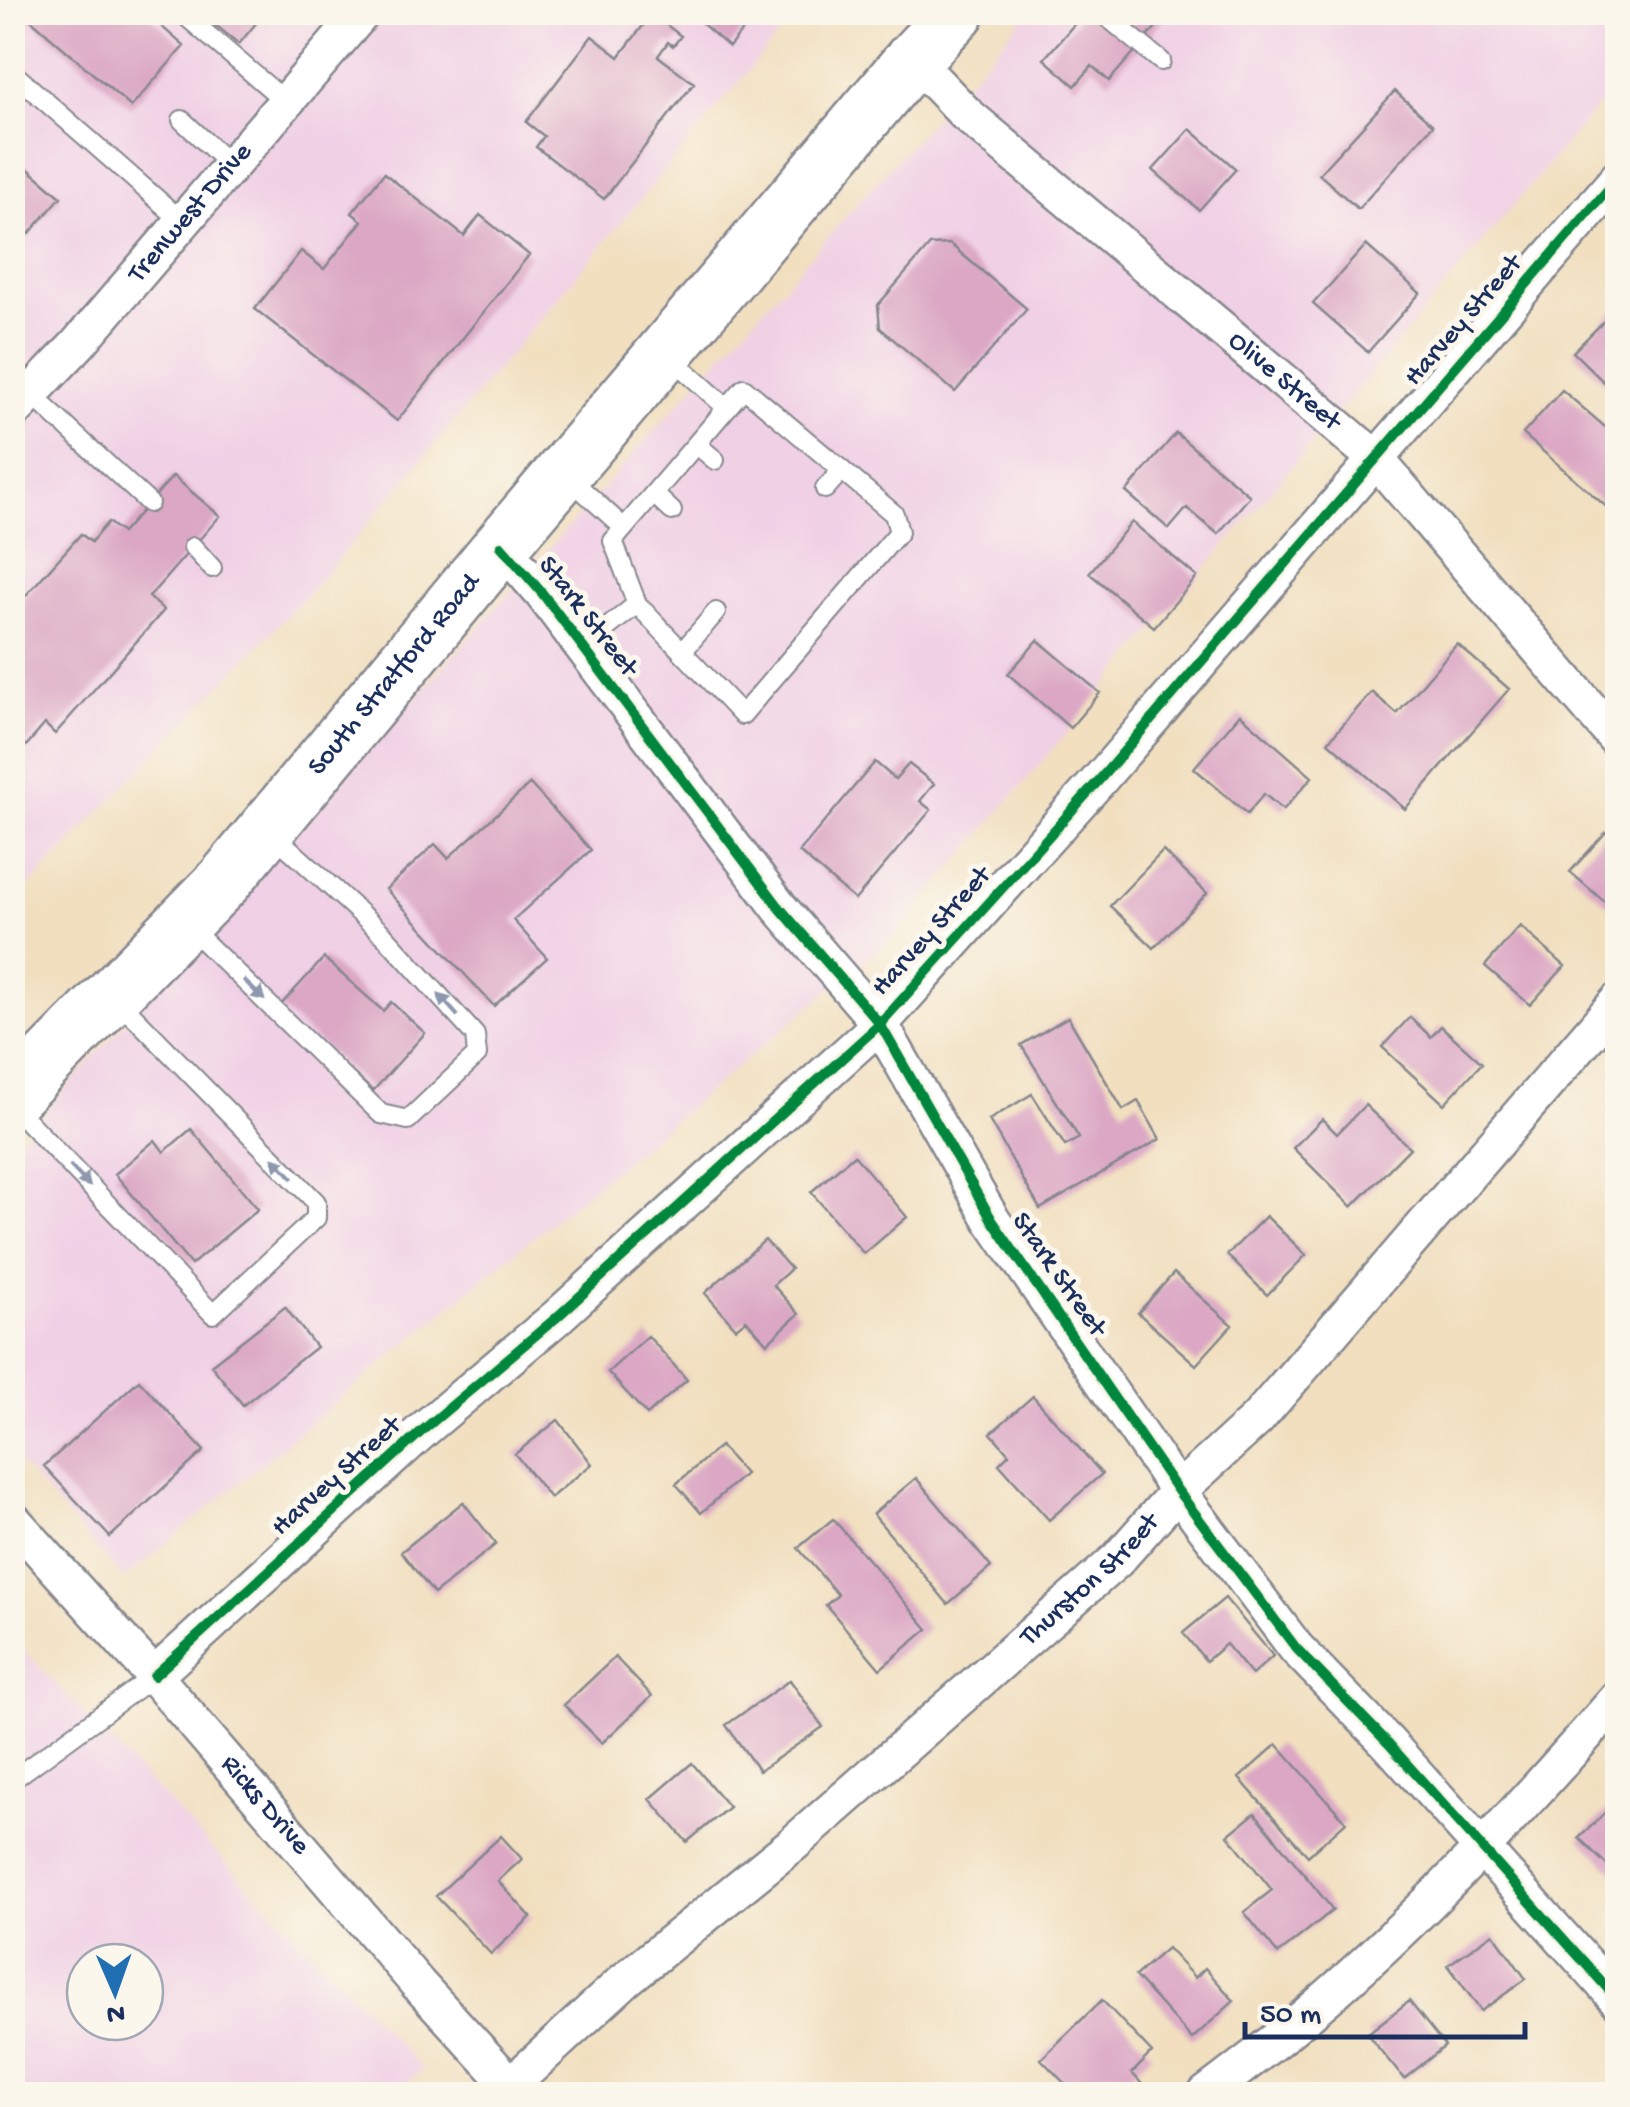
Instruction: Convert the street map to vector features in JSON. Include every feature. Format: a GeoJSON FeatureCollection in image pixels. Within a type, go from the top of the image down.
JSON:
{"type":"FeatureCollection","features":[{"type":"Feature","properties":{"kind":"main road","name":"South Stratford Road"},"geometry":{"type":"LineString","coordinates":[[12,1096],[184,922],[268,829],[501,546],[957,12]]}},
{"type":"Feature","properties":{"kind":"street","name":"Trenwest Drive"},"geometry":{"type":"LineString","coordinates":[[22,404],[363,12]]}},
{"type":"Feature","properties":{"kind":"street","name":"Olive Street"},"geometry":{"type":"LineString","coordinates":[[913,60],[966,114],[1374,457],[1618,742]]}},
{"type":"Feature","properties":{"kind":"street","name":"Harvey Street"},"geometry":{"type":"LineString","coordinates":[[154,1676],[423,1430],[556,1318],[880,1024],[1101,778],[1618,178]]}},
{"type":"Feature","properties":{"kind":"street","name":"Stark Street"},"geometry":{"type":"LineString","coordinates":[[501,546],[779,907],[880,1024],[992,1220],[1178,1491],[1296,1648],[1618,2000]]}},
{"type":"Feature","properties":{"kind":"street","name":"Thurston Street"},"geometry":{"type":"LineString","coordinates":[[511,2091],[625,1980],[793,1844],[1102,1573],[1178,1491],[1257,1419],[1618,1001]]}},
{"type":"Feature","properties":{"kind":"street","name":"Ricks Drive"},"geometry":{"type":"LineString","coordinates":[[12,1518],[154,1676],[511,2091]]}},
{"type":"Feature","properties":{"kind":"street"},"geometry":{"type":"LineString","coordinates":[[1206,2094],[1308,2014],[1482,1848],[1618,1698]]}},
{"type":"Feature","properties":{"kind":"lane"},"geometry":{"type":"LineString","coordinates":[[181,12],[286,102]]}},
{"type":"Feature","properties":{"kind":"lane"},"geometry":{"type":"LineString","coordinates":[[1101,12],[1161,61]]}},
{"type":"Feature","properties":{"kind":"lane"},"geometry":{"type":"LineString","coordinates":[[12,72],[183,222]]}},
{"type":"Feature","properties":{"kind":"lane"},"geometry":{"type":"LineString","coordinates":[[182,120],[231,166]]}},
{"type":"Feature","properties":{"kind":"lane"},"geometry":{"type":"LineString","coordinates":[[665,352],[727,408]]}},
{"type":"Feature","properties":{"kind":"lane"},"geometry":{"type":"LineString","coordinates":[[744,388],[894,514],[899,532],[742,715],[637,604],[613,540],[727,408],[744,388]]}},
{"type":"Feature","properties":{"kind":"lane"},"geometry":{"type":"LineString","coordinates":[[22,404],[112,468],[148,503]]}},
{"type":"Feature","properties":{"kind":"lane"},"geometry":{"type":"LineString","coordinates":[[696,444],[714,460]]}},
{"type":"Feature","properties":{"kind":"lane"},"geometry":{"type":"LineString","coordinates":[[825,489],[842,470]]}},
{"type":"Feature","properties":{"kind":"lane"},"geometry":{"type":"LineString","coordinates":[[564,472],[624,528]]}},
{"type":"Feature","properties":{"kind":"lane"},"geometry":{"type":"LineString","coordinates":[[654,494],[672,510]]}},
{"type":"Feature","properties":{"kind":"lane"},"geometry":{"type":"LineString","coordinates":[[194,546],[212,568]]}},
{"type":"Feature","properties":{"kind":"lane"},"geometry":{"type":"LineString","coordinates":[[582,647],[637,604]]}},
{"type":"Feature","properties":{"kind":"lane"},"geometry":{"type":"LineString","coordinates":[[682,652],[716,612]]}},
{"type":"Feature","properties":{"kind":"lane"},"geometry":{"type":"LineString","coordinates":[[184,922],[381,1114],[408,1120],[476,1055],[475,1035],[384,934],[268,829]]}},
{"type":"Feature","properties":{"kind":"lane"},"geometry":{"type":"LineString","coordinates":[[12,1106],[213,1314],[316,1218],[316,1202],[112,994]]}},
{"type":"Feature","properties":{"kind":"lane"},"geometry":{"type":"LineString","coordinates":[[12,1780],[154,1676]]}},
{"type":"Feature","properties":{"kind":"shaded area"},"geometry":{"type":"Polygon","coordinates":[[[13,13],[797,13],[318,583],[13,903],[13,13]]]}},
{"type":"Feature","properties":{"kind":"shaded area"},"geometry":{"type":"Polygon","coordinates":[[[1028,13],[1617,13],[1617,83],[895,935],[124,1579],[13,1456],[12,1149],[1028,13]]]}},
{"type":"Feature","properties":{"kind":"shaded area"},"geometry":{"type":"Polygon","coordinates":[[[12,1638],[423,2070],[393,2094],[13,2094],[12,1638]]]}},
{"type":"Feature","properties":{"kind":"building"},"geometry":{"type":"Polygon","coordinates":[[[22,12],[145,12],[184,46],[131,107],[22,12]]]}},
{"type":"Feature","properties":{"kind":"building"},"geometry":{"type":"Polygon","coordinates":[[[199,12],[265,12],[239,44],[199,12]]]}},
{"type":"Feature","properties":{"kind":"building"},"geometry":{"type":"Polygon","coordinates":[[[689,12],[758,12],[729,47],[689,12]]]}},
{"type":"Feature","properties":{"kind":"building"},"geometry":{"type":"Polygon","coordinates":[[[1085,12],[1169,12],[1109,81],[1092,66],[1075,86],[1044,59],[1085,12]]]}},
{"type":"Feature","properties":{"kind":"building"},"geometry":{"type":"Polygon","coordinates":[[[652,14],[681,36],[673,46],[668,42],[658,56],[694,83],[604,199],[536,147],[544,136],[526,122],[592,36],[619,57],[652,14]]]}},
{"type":"Feature","properties":{"kind":"building"},"geometry":{"type":"Polygon","coordinates":[[[1395,91],[1433,125],[1358,209],[1319,174],[1395,91]]]}},
{"type":"Feature","properties":{"kind":"building"},"geometry":{"type":"Polygon","coordinates":[[[1190,129],[1236,169],[1199,210],[1153,170],[1190,129]]]}},
{"type":"Feature","properties":{"kind":"building"},"geometry":{"type":"Polygon","coordinates":[[[12,155],[61,197],[29,234],[12,220],[12,155]]]}},
{"type":"Feature","properties":{"kind":"building"},"geometry":{"type":"Polygon","coordinates":[[[384,173],[464,236],[480,215],[529,255],[397,421],[255,309],[301,251],[324,269],[362,221],[352,213],[384,173]]]}},
{"type":"Feature","properties":{"kind":"building"},"geometry":{"type":"Polygon","coordinates":[[[950,244],[1027,309],[955,392],[880,328],[878,305],[930,245],[950,244]]]}},
{"type":"Feature","properties":{"kind":"building"},"geometry":{"type":"Polygon","coordinates":[[[1366,245],[1420,293],[1368,352],[1313,304],[1366,245]]]}},
{"type":"Feature","properties":{"kind":"building"},"geometry":{"type":"Polygon","coordinates":[[[1618,307],[1618,396],[1573,352],[1618,307]]]}},
{"type":"Feature","properties":{"kind":"building"},"geometry":{"type":"Polygon","coordinates":[[[1562,390],[1618,438],[1618,517],[1523,434],[1562,390]]]}},
{"type":"Feature","properties":{"kind":"building"},"geometry":{"type":"Polygon","coordinates":[[[1176,433],[1250,496],[1218,534],[1187,508],[1169,529],[1126,492],[1176,433]]]}},
{"type":"Feature","properties":{"kind":"building"},"geometry":{"type":"Polygon","coordinates":[[[173,476],[220,516],[149,597],[164,610],[55,734],[45,724],[26,746],[12,734],[12,611],[81,534],[91,542],[108,522],[122,533],[173,476]]]}},
{"type":"Feature","properties":{"kind":"building"},"geometry":{"type":"Polygon","coordinates":[[[1132,522],[1197,577],[1154,627],[1089,573],[1132,522]]]}},
{"type":"Feature","properties":{"kind":"building"},"geometry":{"type":"Polygon","coordinates":[[[1038,640],[1100,693],[1070,728],[1008,674],[1038,640]]]}},
{"type":"Feature","properties":{"kind":"building"},"geometry":{"type":"Polygon","coordinates":[[[1457,644],[1509,689],[1405,809],[1328,742],[1372,692],[1397,714],[1457,644]]]}},
{"type":"Feature","properties":{"kind":"building"},"geometry":{"type":"Polygon","coordinates":[[[1240,714],[1312,777],[1283,810],[1264,794],[1247,814],[1194,768],[1240,714]]]}},
{"type":"Feature","properties":{"kind":"building"},"geometry":{"type":"Polygon","coordinates":[[[875,762],[895,779],[909,764],[934,784],[920,801],[931,810],[855,900],[799,852],[875,762]]]}},
{"type":"Feature","properties":{"kind":"building"},"geometry":{"type":"Polygon","coordinates":[[[530,784],[591,850],[513,920],[547,958],[494,1006],[386,889],[435,844],[448,858],[530,784]]]}},
{"type":"Feature","properties":{"kind":"building"},"geometry":{"type":"Polygon","coordinates":[[[1606,832],[1618,841],[1618,904],[1613,909],[1570,872],[1606,832]]]}},
{"type":"Feature","properties":{"kind":"building"},"geometry":{"type":"Polygon","coordinates":[[[1163,851],[1207,893],[1154,948],[1110,906],[1163,851]]]}},
{"type":"Feature","properties":{"kind":"building"},"geometry":{"type":"Polygon","coordinates":[[[1520,926],[1565,966],[1530,1005],[1485,966],[1520,926]]]}},
{"type":"Feature","properties":{"kind":"building"},"geometry":{"type":"Polygon","coordinates":[[[324,958],[383,1011],[391,1002],[425,1033],[373,1091],[279,1007],[324,958]]]}},
{"type":"Feature","properties":{"kind":"building"},"geometry":{"type":"Polygon","coordinates":[[[1068,1017],[1123,1110],[1138,1101],[1160,1139],[1040,1209],[989,1120],[1032,1094],[1065,1146],[1079,1138],[1021,1045],[1068,1017]]]}},
{"type":"Feature","properties":{"kind":"building"},"geometry":{"type":"Polygon","coordinates":[[[1410,1017],[1431,1037],[1441,1026],[1482,1063],[1444,1104],[1382,1047],[1410,1017]]]}},
{"type":"Feature","properties":{"kind":"building"},"geometry":{"type":"Polygon","coordinates":[[[1365,1105],[1410,1148],[1352,1207],[1293,1148],[1322,1119],[1337,1134],[1365,1105]]]}},
{"type":"Feature","properties":{"kind":"building"},"geometry":{"type":"Polygon","coordinates":[[[191,1129],[258,1209],[191,1265],[115,1174],[155,1140],[164,1152],[191,1129]]]}},
{"type":"Feature","properties":{"kind":"building"},"geometry":{"type":"Polygon","coordinates":[[[854,1155],[907,1217],[864,1254],[811,1192],[854,1155]]]}},
{"type":"Feature","properties":{"kind":"building"},"geometry":{"type":"Polygon","coordinates":[[[1266,1216],[1306,1255],[1267,1295],[1227,1255],[1266,1216]]]}},
{"type":"Feature","properties":{"kind":"building"},"geometry":{"type":"Polygon","coordinates":[[[765,1240],[791,1269],[773,1285],[799,1314],[767,1343],[746,1320],[736,1328],[705,1293],[765,1240]]]}},
{"type":"Feature","properties":{"kind":"building"},"geometry":{"type":"Polygon","coordinates":[[[1174,1273],[1232,1325],[1196,1365],[1138,1313],[1174,1273]]]}},
{"type":"Feature","properties":{"kind":"building"},"geometry":{"type":"Polygon","coordinates":[[[285,1307],[316,1347],[243,1405],[211,1365],[285,1307]]]}},
{"type":"Feature","properties":{"kind":"building"},"geometry":{"type":"Polygon","coordinates":[[[648,1336],[687,1380],[647,1415],[608,1372],[648,1336]]]}},
{"type":"Feature","properties":{"kind":"building"},"geometry":{"type":"Polygon","coordinates":[[[139,1380],[204,1451],[110,1537],[44,1466],[139,1380]]]}},
{"type":"Feature","properties":{"kind":"building"},"geometry":{"type":"Polygon","coordinates":[[[1033,1396],[1102,1474],[1049,1520],[999,1464],[1009,1454],[991,1433],[1033,1396]]]}},
{"type":"Feature","properties":{"kind":"building"},"geometry":{"type":"Polygon","coordinates":[[[558,1420],[592,1464],[550,1498],[515,1454],[558,1420]]]}},
{"type":"Feature","properties":{"kind":"building"},"geometry":{"type":"Polygon","coordinates":[[[720,1446],[745,1474],[701,1513],[676,1484],[720,1446]]]}},
{"type":"Feature","properties":{"kind":"building"},"geometry":{"type":"Polygon","coordinates":[[[916,1478],[991,1567],[948,1604],[873,1514],[916,1478]]]}},
{"type":"Feature","properties":{"kind":"building"},"geometry":{"type":"Polygon","coordinates":[[[463,1502],[496,1544],[434,1594],[401,1552],[463,1502]]]}},
{"type":"Feature","properties":{"kind":"building"},"geometry":{"type":"Polygon","coordinates":[[[833,1519],[928,1629],[880,1669],[826,1605],[838,1595],[798,1548],[833,1519]]]}},
{"type":"Feature","properties":{"kind":"building"},"geometry":{"type":"Polygon","coordinates":[[[1225,1598],[1273,1656],[1252,1675],[1226,1644],[1206,1661],[1183,1633],[1225,1598]]]}},
{"type":"Feature","properties":{"kind":"building"},"geometry":{"type":"Polygon","coordinates":[[[615,1657],[652,1696],[602,1743],[564,1705],[615,1657]]]}},
{"type":"Feature","properties":{"kind":"building"},"geometry":{"type":"Polygon","coordinates":[[[790,1680],[823,1727],[759,1771],[726,1725],[790,1680]]]}},
{"type":"Feature","properties":{"kind":"building"},"geometry":{"type":"Polygon","coordinates":[[[1277,1744],[1346,1822],[1308,1856],[1239,1778],[1277,1744]]]}},
{"type":"Feature","properties":{"kind":"building"},"geometry":{"type":"Polygon","coordinates":[[[692,1763],[729,1807],[687,1842],[650,1799],[692,1763]]]}},
{"type":"Feature","properties":{"kind":"building"},"geometry":{"type":"Polygon","coordinates":[[[1618,1800],[1618,1876],[1579,1838],[1618,1800]]]}},
{"type":"Feature","properties":{"kind":"building"},"geometry":{"type":"Polygon","coordinates":[[[1255,1813],[1333,1910],[1278,1954],[1244,1912],[1272,1890],[1228,1835],[1255,1813]]]}},
{"type":"Feature","properties":{"kind":"building"},"geometry":{"type":"Polygon","coordinates":[[[501,1836],[522,1859],[498,1881],[531,1917],[491,1954],[436,1896],[501,1836]]]}},
{"type":"Feature","properties":{"kind":"building"},"geometry":{"type":"Polygon","coordinates":[[[1493,1933],[1526,1979],[1481,2011],[1448,1965],[1493,1933]]]}},
{"type":"Feature","properties":{"kind":"building"},"geometry":{"type":"Polygon","coordinates":[[[1167,1948],[1195,1978],[1205,1968],[1234,2001],[1192,2039],[1135,1976],[1167,1948]]]}},
{"type":"Feature","properties":{"kind":"building"},"geometry":{"type":"Polygon","coordinates":[[[1102,2000],[1152,2053],[1132,2073],[1141,2083],[1129,2094],[1075,2094],[1041,2059],[1102,2000]]]}},
{"type":"Feature","properties":{"kind":"building"},"geometry":{"type":"Polygon","coordinates":[[[1409,2001],[1445,2046],[1404,2079],[1367,2034],[1409,2001]]]}},
{"type":"Feature","properties":{"kind":"cycle path"},"geometry":{"type":"LineString","coordinates":[[154,1676],[423,1430],[556,1318],[880,1024],[1101,778],[1618,178]]}},
{"type":"Feature","properties":{"kind":"cycle path"},"geometry":{"type":"LineString","coordinates":[[501,546],[542,593],[779,907],[880,1024],[992,1220],[1178,1491],[1296,1648],[1389,1744],[1618,2000]]}}]}
